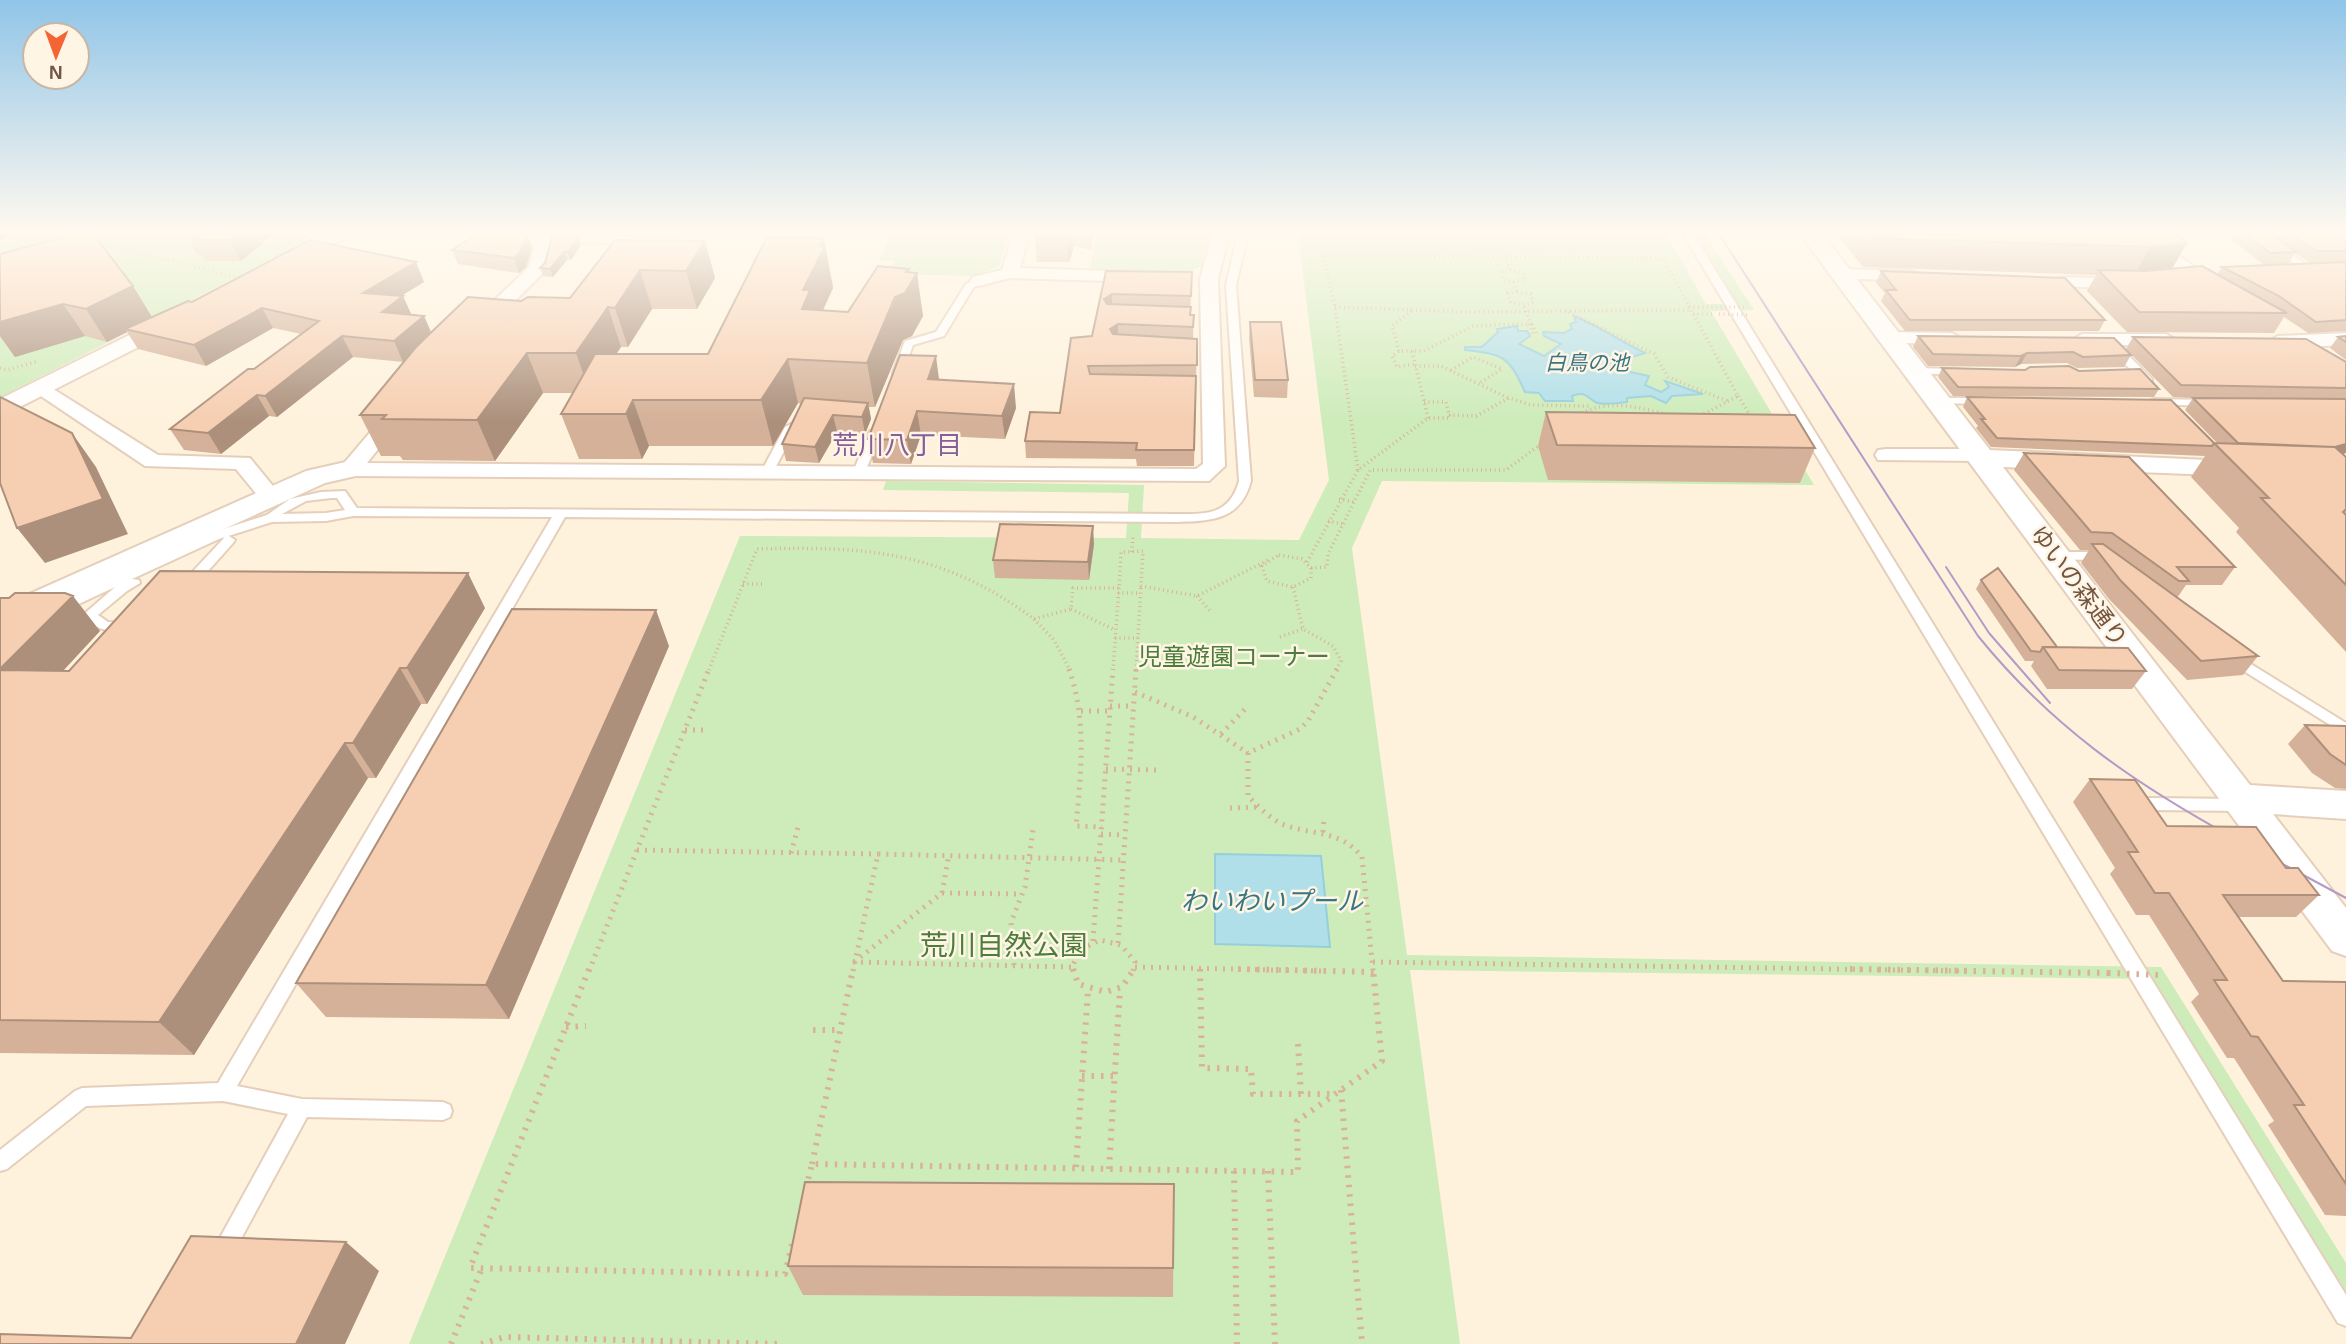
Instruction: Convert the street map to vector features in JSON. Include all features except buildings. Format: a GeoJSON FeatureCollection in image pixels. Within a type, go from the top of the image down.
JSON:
{"type":"FeatureCollection","features":[{"type":"Feature","properties":{"kind":"street"},"geometry":{"type":"LineString","coordinates":[[475,333],[514,297]]}},
{"type":"Feature","properties":{"kind":"street"},"geometry":{"type":"LineString","coordinates":[[0,620],[271,507],[316,477],[350,469],[1201,476],[1214,466],[1207,387],[1205,316],[1201,297]]}},
{"type":"Feature","properties":{"kind":"street","name":"ゆいの森通り"},"geometry":{"type":"LineString","coordinates":[[1858,297],[2346,939]]}},
{"type":"Feature","properties":{"kind":"street"},"geometry":{"type":"LineString","coordinates":[[2078,297],[2084,301]]}},
{"type":"Feature","properties":{"kind":"street"},"geometry":{"type":"LineString","coordinates":[[0,410],[192,311]]}},
{"type":"Feature","properties":{"kind":"street"},"geometry":{"type":"LineString","coordinates":[[2102,320],[2114,340]]}},
{"type":"Feature","properties":{"kind":"street"},"geometry":{"type":"LineString","coordinates":[[2273,321],[2326,357]]}},
{"type":"Feature","properties":{"kind":"street"},"geometry":{"type":"LineString","coordinates":[[1890,338],[1970,340]]}},
{"type":"Feature","properties":{"kind":"street"},"geometry":{"type":"LineString","coordinates":[[2066,340],[2186,340]]}},
{"type":"Feature","properties":{"kind":"street"},"geometry":{"type":"LineString","coordinates":[[2252,341],[2346,340]]}},
{"type":"Feature","properties":{"kind":"street"},"geometry":{"type":"LineString","coordinates":[[42,388],[153,461],[242,463],[271,507]]}},
{"type":"Feature","properties":{"kind":"street"},"geometry":{"type":"LineString","coordinates":[[350,469],[407,401]]}},
{"type":"Feature","properties":{"kind":"street"},"geometry":{"type":"LineString","coordinates":[[1886,455],[2227,463],[2270,469]]}},
{"type":"Feature","properties":{"kind":"street"},"geometry":{"type":"LineString","coordinates":[[2241,801],[2346,804]]}},
{"type":"Feature","properties":{"kind":"lane"},"geometry":{"type":"LineString","coordinates":[[892,390],[909,343],[940,334],[963,297]]}},
{"type":"Feature","properties":{"kind":"lane"},"geometry":{"type":"LineString","coordinates":[[271,507],[326,517],[353,512],[541,516],[561,513],[1158,517],[1222,513],[1239,502],[1245,481],[1232,297]]}},
{"type":"Feature","properties":{"kind":"lane"},"geometry":{"type":"LineString","coordinates":[[1726,297],[2346,1315]]}},
{"type":"Feature","properties":{"kind":"lane"},"geometry":{"type":"LineString","coordinates":[[2114,340],[2138,372],[2177,411]]}},
{"type":"Feature","properties":{"kind":"lane"},"geometry":{"type":"LineString","coordinates":[[1915,371],[1969,373]]}},
{"type":"Feature","properties":{"kind":"lane"},"geometry":{"type":"LineString","coordinates":[[2126,372],[2138,372]]}},
{"type":"Feature","properties":{"kind":"lane"},"geometry":{"type":"LineString","coordinates":[[1938,401],[1992,401]]}},
{"type":"Feature","properties":{"kind":"lane"},"geometry":{"type":"LineString","coordinates":[[2141,402],[2221,403]]}},
{"type":"Feature","properties":{"kind":"lane"},"geometry":{"type":"LineString","coordinates":[[767,472],[796,418]]}},
{"type":"Feature","properties":{"kind":"lane"},"geometry":{"type":"LineString","coordinates":[[859,472],[879,425]]}},
{"type":"Feature","properties":{"kind":"lane"},"geometry":{"type":"LineString","coordinates":[[174,600],[229,540],[271,507],[282,506],[312,495],[341,494],[353,512]]}},
{"type":"Feature","properties":{"kind":"lane"},"geometry":{"type":"LineString","coordinates":[[223,1092],[561,513]]}},
{"type":"Feature","properties":{"kind":"lane"},"geometry":{"type":"LineString","coordinates":[[0,635],[215,536],[245,528]]}},
{"type":"Feature","properties":{"kind":"lane"},"geometry":{"type":"LineString","coordinates":[[129,626],[114,628],[96,624],[90,615],[122,589],[229,540]]}},
{"type":"Feature","properties":{"kind":"lane"},"geometry":{"type":"LineString","coordinates":[[2055,556],[2095,556],[2116,572]]}},
{"type":"Feature","properties":{"kind":"lane"},"geometry":{"type":"LineString","coordinates":[[2223,650],[2346,730]]}},
{"type":"Feature","properties":{"kind":"lane"},"geometry":{"type":"LineString","coordinates":[[2148,804],[2241,801]]}},
{"type":"Feature","properties":{"kind":"lane"},"geometry":{"type":"LineString","coordinates":[[0,1162],[82,1097],[223,1092],[302,1108],[443,1111]]}},
{"type":"Feature","properties":{"kind":"lane"},"geometry":{"type":"LineString","coordinates":[[209,1274],[302,1108]]}},
{"type":"Feature","properties":{"kind":"path"},"geometry":{"type":"LineString","coordinates":[[1333,297],[1358,470]]}},
{"type":"Feature","properties":{"kind":"path"},"geometry":{"type":"LineString","coordinates":[[1509,297],[1511,302],[1523,304],[1533,302],[1532,297]]}},
{"type":"Feature","properties":{"kind":"path"},"geometry":{"type":"LineString","coordinates":[[1684,297],[1749,413]]}},
{"type":"Feature","properties":{"kind":"path"},"geometry":{"type":"LineString","coordinates":[[1523,304],[1536,336]]}},
{"type":"Feature","properties":{"kind":"path"},"geometry":{"type":"LineString","coordinates":[[1335,307],[1527,313],[1568,309],[1691,310],[1746,307]]}},
{"type":"Feature","properties":{"kind":"path"},"geometry":{"type":"LineString","coordinates":[[1399,351],[1392,326],[1415,309]]}},
{"type":"Feature","properties":{"kind":"path"},"geometry":{"type":"LineString","coordinates":[[1691,310],[1750,315]]}},
{"type":"Feature","properties":{"kind":"path"},"geometry":{"type":"LineString","coordinates":[[1566,311],[1618,334],[1614,336],[1654,354],[1668,377],[1727,401]]}},
{"type":"Feature","properties":{"kind":"path"},"geometry":{"type":"LineString","coordinates":[[1530,324],[1473,326],[1424,351],[1399,351],[1392,356],[1394,365],[1441,366],[1509,398],[1531,405],[1645,408],[1668,416]]}},
{"type":"Feature","properties":{"kind":"path"},"geometry":{"type":"LineString","coordinates":[[1412,351],[1428,418]]}},
{"type":"Feature","properties":{"kind":"path"},"geometry":{"type":"LineString","coordinates":[[1451,370],[1473,356],[1502,369],[1480,383]]}},
{"type":"Feature","properties":{"kind":"path"},"geometry":{"type":"LineString","coordinates":[[1693,420],[1738,396]]}},
{"type":"Feature","properties":{"kind":"path"},"geometry":{"type":"LineString","coordinates":[[1449,415],[1476,416],[1509,398]]}},
{"type":"Feature","properties":{"kind":"path"},"geometry":{"type":"LineString","coordinates":[[1307,562],[1339,499],[1358,470],[1428,418],[1450,418],[1446,402],[1424,402]]}},
{"type":"Feature","properties":{"kind":"path"},"geometry":{"type":"LineString","coordinates":[[1570,422],[1591,406]]}},
{"type":"Feature","properties":{"kind":"path"},"geometry":{"type":"LineString","coordinates":[[1358,470],[1506,470],[1548,438]]}},
{"type":"Feature","properties":{"kind":"path"},"geometry":{"type":"LineString","coordinates":[[1311,568],[1327,567],[1328,554],[1370,470]]}},
{"type":"Feature","properties":{"kind":"path"},"geometry":{"type":"LineString","coordinates":[[1339,499],[1354,502]]}},
{"type":"Feature","properties":{"kind":"path"},"geometry":{"type":"LineString","coordinates":[[1328,520],[1343,524]]}},
{"type":"Feature","properties":{"kind":"path"},"geometry":{"type":"LineString","coordinates":[[794,1237],[785,1274],[470,1268],[757,549],[810,547],[886,550],[954,570],[1014,602],[1056,642],[1073,672],[1082,712],[1076,826],[1102,827]]}},
{"type":"Feature","properties":{"kind":"path"},"geometry":{"type":"LineString","coordinates":[[1093,941],[1121,552],[1143,551],[1118,943]]}},
{"type":"Feature","properties":{"kind":"path"},"geometry":{"type":"LineString","coordinates":[[1071,609],[1073,588],[1141,590],[1197,596],[1268,560],[1287,555],[1307,562],[1311,568],[1311,578],[1293,587],[1275,585],[1263,577],[1262,566],[1268,560]]}},
{"type":"Feature","properties":{"kind":"path"},"geometry":{"type":"LineString","coordinates":[[743,584],[764,584]]}},
{"type":"Feature","properties":{"kind":"path"},"geometry":{"type":"LineString","coordinates":[[1293,587],[1303,629]]}},
{"type":"Feature","properties":{"kind":"path"},"geometry":{"type":"LineString","coordinates":[[1197,596],[1210,611]]}},
{"type":"Feature","properties":{"kind":"path"},"geometry":{"type":"LineString","coordinates":[[1034,619],[1071,609],[1115,630]]}},
{"type":"Feature","properties":{"kind":"path"},"geometry":{"type":"LineString","coordinates":[[1248,753],[1308,722],[1341,661],[1333,646],[1303,629],[1280,636]]}},
{"type":"Feature","properties":{"kind":"path"},"geometry":{"type":"LineString","coordinates":[[1115,638],[1138,638]]}},
{"type":"Feature","properties":{"kind":"path"},"geometry":{"type":"LineString","coordinates":[[1135,692],[1186,713],[1248,753]]}},
{"type":"Feature","properties":{"kind":"path"},"geometry":{"type":"LineString","coordinates":[[1082,712],[1133,706]]}},
{"type":"Feature","properties":{"kind":"path"},"geometry":{"type":"LineString","coordinates":[[1221,734],[1246,708]]}},
{"type":"Feature","properties":{"kind":"path"},"geometry":{"type":"LineString","coordinates":[[685,730],[708,730]]}},
{"type":"Feature","properties":{"kind":"path"},"geometry":{"type":"LineString","coordinates":[[812,1164],[1298,1172],[1297,1121],[1382,1061],[1362,857],[1353,843],[1323,832],[1283,824],[1260,807],[1248,796],[1248,753]]}},
{"type":"Feature","properties":{"kind":"path"},"geometry":{"type":"LineString","coordinates":[[1106,769],[1156,770]]}},
{"type":"Feature","properties":{"kind":"path"},"geometry":{"type":"LineString","coordinates":[[1230,808],[1260,807]]}},
{"type":"Feature","properties":{"kind":"path"},"geometry":{"type":"LineString","coordinates":[[1323,832],[1324,818]]}},
{"type":"Feature","properties":{"kind":"path"},"geometry":{"type":"LineString","coordinates":[[791,853],[798,827]]}},
{"type":"Feature","properties":{"kind":"path"},"geometry":{"type":"LineString","coordinates":[[1014,965],[1012,922],[1032,857],[1033,830]]}},
{"type":"Feature","properties":{"kind":"path"},"geometry":{"type":"LineString","coordinates":[[1101,834],[1125,835]]}},
{"type":"Feature","properties":{"kind":"path"},"geometry":{"type":"LineString","coordinates":[[637,850],[1123,860]]}},
{"type":"Feature","properties":{"kind":"path"},"geometry":{"type":"LineString","coordinates":[[803,1200],[877,854]]}},
{"type":"Feature","properties":{"kind":"path"},"geometry":{"type":"LineString","coordinates":[[942,893],[949,855]]}},
{"type":"Feature","properties":{"kind":"path"},"geometry":{"type":"LineString","coordinates":[[853,962],[942,893],[1022,894]]}},
{"type":"Feature","properties":{"kind":"path"},"geometry":{"type":"LineString","coordinates":[[1093,941],[1118,943],[1132,954],[1135,967],[1131,980],[1120,989],[1105,994],[1088,990],[1078,984],[1072,967],[1080,950],[1093,941]]}},
{"type":"Feature","properties":{"kind":"path"},"geometry":{"type":"LineString","coordinates":[[853,962],[1072,967]]}},
{"type":"Feature","properties":{"kind":"path"},"geometry":{"type":"LineString","coordinates":[[1373,962],[2161,975]]}},
{"type":"Feature","properties":{"kind":"path"},"geometry":{"type":"LineString","coordinates":[[1135,967],[1375,972]]}},
{"type":"Feature","properties":{"kind":"path"},"geometry":{"type":"LineString","coordinates":[[1200,969],[1202,1068],[1251,1069],[1253,1094],[1337,1092]]}},
{"type":"Feature","properties":{"kind":"path"},"geometry":{"type":"LineString","coordinates":[[1109,1169],[1120,989]]}},
{"type":"Feature","properties":{"kind":"path"},"geometry":{"type":"LineString","coordinates":[[1076,1167],[1088,990]]}},
{"type":"Feature","properties":{"kind":"path"},"geometry":{"type":"LineString","coordinates":[[566,1027],[586,1026]]}},
{"type":"Feature","properties":{"kind":"path"},"geometry":{"type":"LineString","coordinates":[[813,1030],[839,1030]]}},
{"type":"Feature","properties":{"kind":"path"},"geometry":{"type":"LineString","coordinates":[[1298,1044],[1301,1094]]}},
{"type":"Feature","properties":{"kind":"path"},"geometry":{"type":"LineString","coordinates":[[1082,1076],[1114,1076]]}},
{"type":"Feature","properties":{"kind":"path"},"geometry":{"type":"LineString","coordinates":[[1337,1092],[1362,1344]]}},
{"type":"Feature","properties":{"kind":"path"},"geometry":{"type":"LineString","coordinates":[[1234,1171],[1237,1344]]}},
{"type":"Feature","properties":{"kind":"path"},"geometry":{"type":"LineString","coordinates":[[1268,1171],[1275,1344]]}},
{"type":"Feature","properties":{"kind":"path"},"geometry":{"type":"LineString","coordinates":[[451,1344],[482,1268]]}},
{"type":"Feature","properties":{"kind":"path"},"geometry":{"type":"LineString","coordinates":[[481,1344],[505,1337],[780,1344]]}},
{"type":"Feature","properties":{"kind":"green space"},"geometry":{"type":"Polygon","coordinates":[[[0,297],[198,297],[0,397],[0,297]]]}},
{"type":"Feature","properties":{"kind":"green space","name":"荒川自然公園"},"geometry":{"type":"Polygon","coordinates":[[[1306,297],[1702,297],[1706,304],[1737,304],[1733,297],[1745,297],[1754,310],[1711,311],[1814,485],[1382,481],[1352,548],[1407,955],[2161,967],[2346,1263],[2346,1294],[2152,979],[1410,970],[1460,1344],[409,1344],[740,536],[1126,538],[1129,493],[883,490],[886,481],[1144,485],[1141,538],[1299,540],[1329,480],[1306,297]]]}},
{"type":"Feature","properties":{"kind":"water","name":"白鳥の池"},"geometry":{"type":"Polygon","coordinates":[[[1574,316],[1645,353],[1619,361],[1630,365],[1626,371],[1649,376],[1645,385],[1661,392],[1669,387],[1665,381],[1703,394],[1672,396],[1666,403],[1651,396],[1627,398],[1627,402],[1600,404],[1580,394],[1572,396],[1573,401],[1545,401],[1539,393],[1525,392],[1504,359],[1489,353],[1465,350],[1465,347],[1482,347],[1498,332],[1497,329],[1517,326],[1518,331],[1527,331],[1530,336],[1519,344],[1544,356],[1561,344],[1544,336],[1543,332],[1564,333],[1572,329],[1570,324],[1576,322],[1574,316]]]}},
{"type":"Feature","properties":{"kind":"water","name":"わいわいプール"},"geometry":{"type":"Polygon","coordinates":[[[1215,854],[1321,856],[1330,947],[1215,944],[1215,854]]]}},
{"type":"Feature","properties":{"kind":"tram line"},"geometry":{"type":"LineString","coordinates":[[1759,297],[1978,636],[2034,698],[2095,750],[2160,795],[2232,837]]}},
{"type":"Feature","properties":{"kind":"tram line"},"geometry":{"type":"LineString","coordinates":[[1946,567],[1989,633],[2050,703]]}},
{"type":"Feature","properties":{"kind":"tram line"},"geometry":{"type":"LineString","coordinates":[[2266,855],[2346,898]]}},
{"type":"Feature","properties":{"kind":"district","name":"荒川八丁目"},"geometry":{"type":"Point","coordinates":[897,445]}},
{"type":"Feature","properties":{"kind":"park label","name":"児童遊園コーナー"},"geometry":{"type":"Point","coordinates":[1234,656]}}]}
